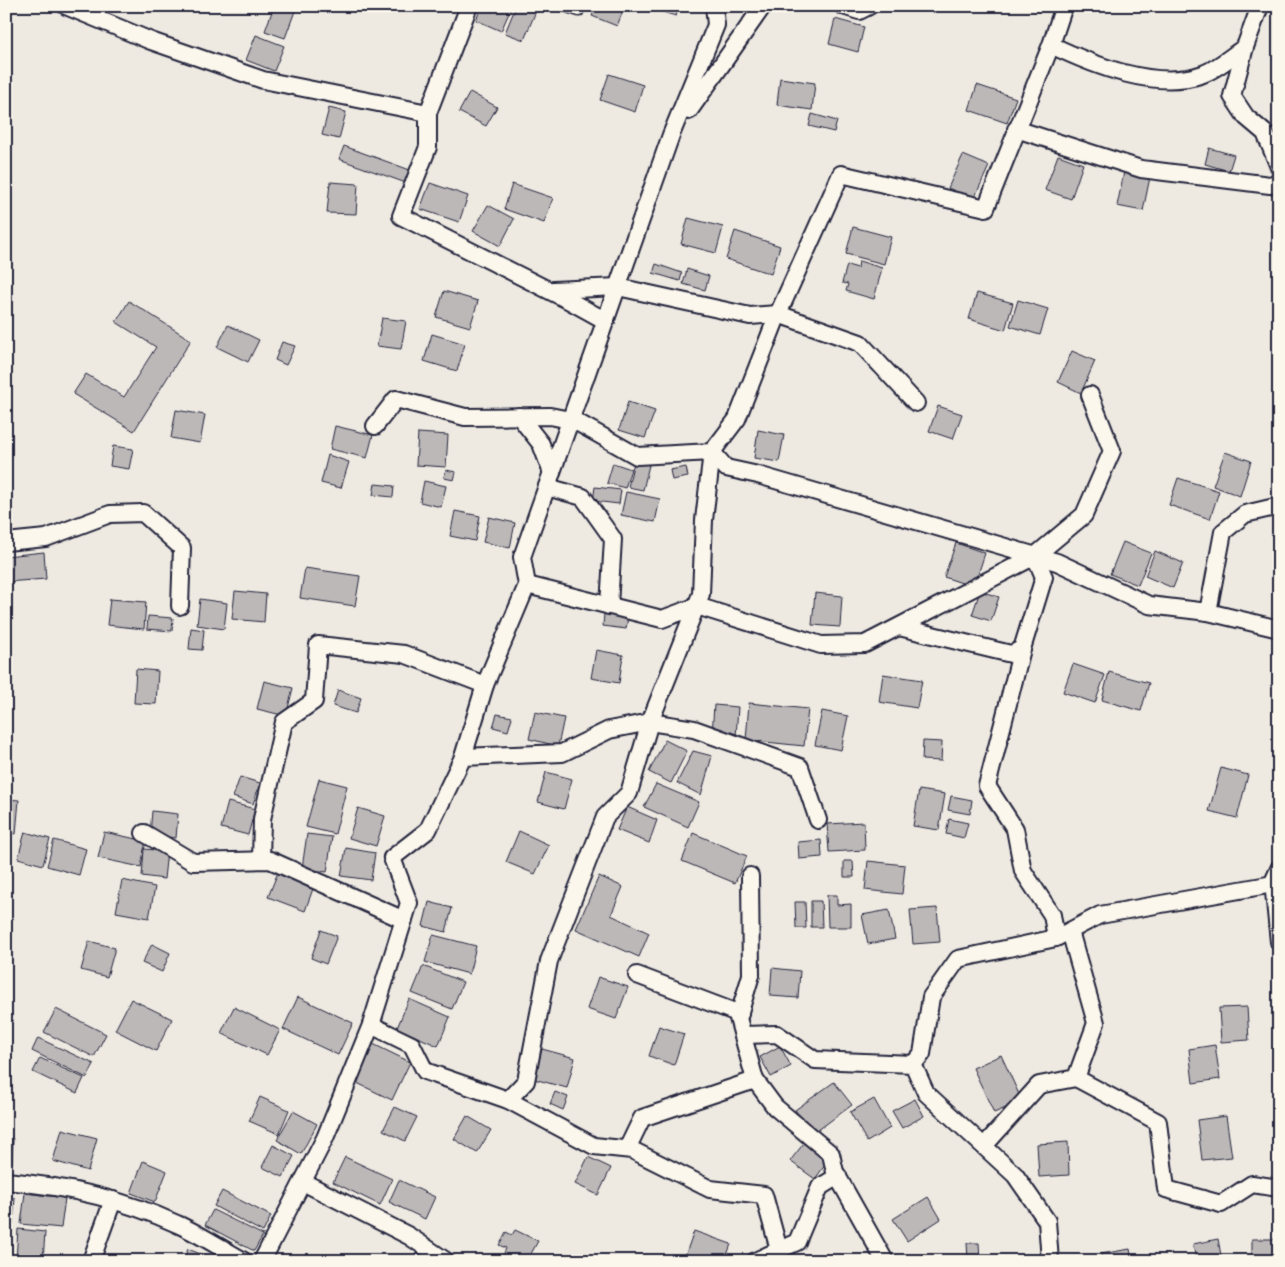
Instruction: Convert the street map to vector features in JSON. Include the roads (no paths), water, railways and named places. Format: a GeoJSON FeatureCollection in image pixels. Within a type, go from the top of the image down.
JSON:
{"type":"FeatureCollection","features":[{"type":"Feature","properties":{"kind":"street"},"geometry":{"type":"LineString","coordinates":[[66,6],[151,41],[263,80],[428,113]]}},
{"type":"Feature","properties":{"kind":"street"},"geometry":{"type":"LineString","coordinates":[[468,6],[428,113],[428,147],[400,216],[550,290],[606,322]]}},
{"type":"Feature","properties":{"kind":"street"},"geometry":{"type":"LineString","coordinates":[[262,1261],[325,1138],[371,1025],[409,903],[392,858],[428,830],[463,757],[485,685],[527,585],[522,557],[671,135],[716,25],[714,6]]}},
{"type":"Feature","properties":{"kind":"street"},"geometry":{"type":"LineString","coordinates":[[671,135],[763,6]]}},
{"type":"Feature","properties":{"kind":"street"},"geometry":{"type":"LineString","coordinates":[[843,6],[859,11],[869,6]]}},
{"type":"Feature","properties":{"kind":"street"},"geometry":{"type":"LineString","coordinates":[[508,1100],[526,1081],[549,961],[605,816],[630,793],[650,722],[701,594],[704,520],[712,452],[737,419],[778,314],[841,174],[986,208],[1051,45],[1064,6]]}},
{"type":"Feature","properties":{"kind":"street"},"geometry":{"type":"LineString","coordinates":[[1260,6],[1245,47],[1232,96],[1246,117],[1265,133],[1279,168]]}},
{"type":"Feature","properties":{"kind":"street"},"geometry":{"type":"LineString","coordinates":[[1051,45],[1087,63],[1128,74],[1163,80],[1203,74],[1245,47]]}},
{"type":"Feature","properties":{"kind":"street"},"geometry":{"type":"LineString","coordinates":[[1016,129],[1141,169],[1270,185],[1279,182]]}},
{"type":"Feature","properties":{"kind":"street"},"geometry":{"type":"LineString","coordinates":[[550,290],[618,287],[750,316],[778,314],[860,343],[916,403]]}},
{"type":"Feature","properties":{"kind":"street"},"geometry":{"type":"LineString","coordinates":[[527,585],[662,619],[697,606],[821,645],[865,644],[1035,556],[1084,515],[1112,451],[1090,395]]}},
{"type":"Feature","properties":{"kind":"street"},"geometry":{"type":"LineString","coordinates":[[375,426],[396,399],[465,417],[550,416],[571,420],[637,456],[712,452]]}},
{"type":"Feature","properties":{"kind":"street"},"geometry":{"type":"LineString","coordinates":[[519,416],[542,444],[550,480]]}},
{"type":"Feature","properties":{"kind":"street"},"geometry":{"type":"LineString","coordinates":[[712,452],[726,468],[758,474],[1057,562],[1149,605],[1208,612],[1279,629]]}},
{"type":"Feature","properties":{"kind":"street"},"geometry":{"type":"LineString","coordinates":[[550,480],[583,497],[613,538],[608,606]]}},
{"type":"Feature","properties":{"kind":"street"},"geometry":{"type":"LineString","coordinates":[[1208,612],[1223,532],[1245,514],[1279,506]]}},
{"type":"Feature","properties":{"kind":"street"},"geometry":{"type":"LineString","coordinates":[[6,542],[46,538],[110,514],[143,513],[182,548],[180,606]]}},
{"type":"Feature","properties":{"kind":"street"},"geometry":{"type":"LineString","coordinates":[[1035,556],[1044,577],[1022,648],[987,786],[1015,829],[1023,871],[1063,935],[1096,1022],[1076,1078]]}},
{"type":"Feature","properties":{"kind":"street"},"geometry":{"type":"LineString","coordinates":[[899,627],[1011,654],[1022,648]]}},
{"type":"Feature","properties":{"kind":"street"},"geometry":{"type":"LineString","coordinates":[[261,860],[262,819],[284,722],[314,701],[318,645],[404,654],[485,685]]}},
{"type":"Feature","properties":{"kind":"street"},"geometry":{"type":"LineString","coordinates":[[463,757],[562,753],[608,730],[650,722],[694,729],[800,767],[818,820]]}},
{"type":"Feature","properties":{"kind":"street"},"geometry":{"type":"LineString","coordinates":[[144,833],[193,862],[270,860],[404,920]]}},
{"type":"Feature","properties":{"kind":"street"},"geometry":{"type":"LineString","coordinates":[[750,876],[752,975],[738,1018],[755,1080],[774,1107],[831,1154],[838,1176],[885,1261]]}},
{"type":"Feature","properties":{"kind":"street"},"geometry":{"type":"LineString","coordinates":[[913,1064],[922,1054],[931,997],[958,960],[1063,935],[1100,914],[1277,878],[1279,942]]}},
{"type":"Feature","properties":{"kind":"street"},"geometry":{"type":"LineString","coordinates":[[637,975],[740,1014]]}},
{"type":"Feature","properties":{"kind":"street"},"geometry":{"type":"LineString","coordinates":[[371,1025],[412,1045],[425,1071],[508,1100],[594,1146],[632,1150],[710,1189],[764,1195],[778,1250]]}},
{"type":"Feature","properties":{"kind":"street"},"geometry":{"type":"LineString","coordinates":[[743,1035],[777,1034],[815,1060],[913,1064]]}},
{"type":"Feature","properties":{"kind":"street"},"geometry":{"type":"LineString","coordinates":[[913,1064],[926,1093],[1015,1175],[1047,1221],[1050,1261]]}},
{"type":"Feature","properties":{"kind":"street"},"geometry":{"type":"LineString","coordinates":[[984,1146],[1039,1085],[1076,1078],[1158,1122],[1166,1190],[1221,1204],[1252,1184],[1279,1188]]}},
{"type":"Feature","properties":{"kind":"street"},"geometry":{"type":"LineString","coordinates":[[627,1149],[642,1118],[755,1080]]}},
{"type":"Feature","properties":{"kind":"street"},"geometry":{"type":"LineString","coordinates":[[755,1261],[797,1242],[820,1187],[838,1176]]}},
{"type":"Feature","properties":{"kind":"street"},"geometry":{"type":"LineString","coordinates":[[6,1181],[50,1185],[113,1200],[176,1224],[244,1261]]}},
{"type":"Feature","properties":{"kind":"street"},"geometry":{"type":"LineString","coordinates":[[303,1182],[409,1236],[446,1261]]}},
{"type":"Feature","properties":{"kind":"street"},"geometry":{"type":"LineString","coordinates":[[91,1261],[113,1200]]}},
{"type":"Feature","properties":{"kind":"lane"},"geometry":{"type":"LineString","coordinates":[[561,6],[579,12]]}}]}
